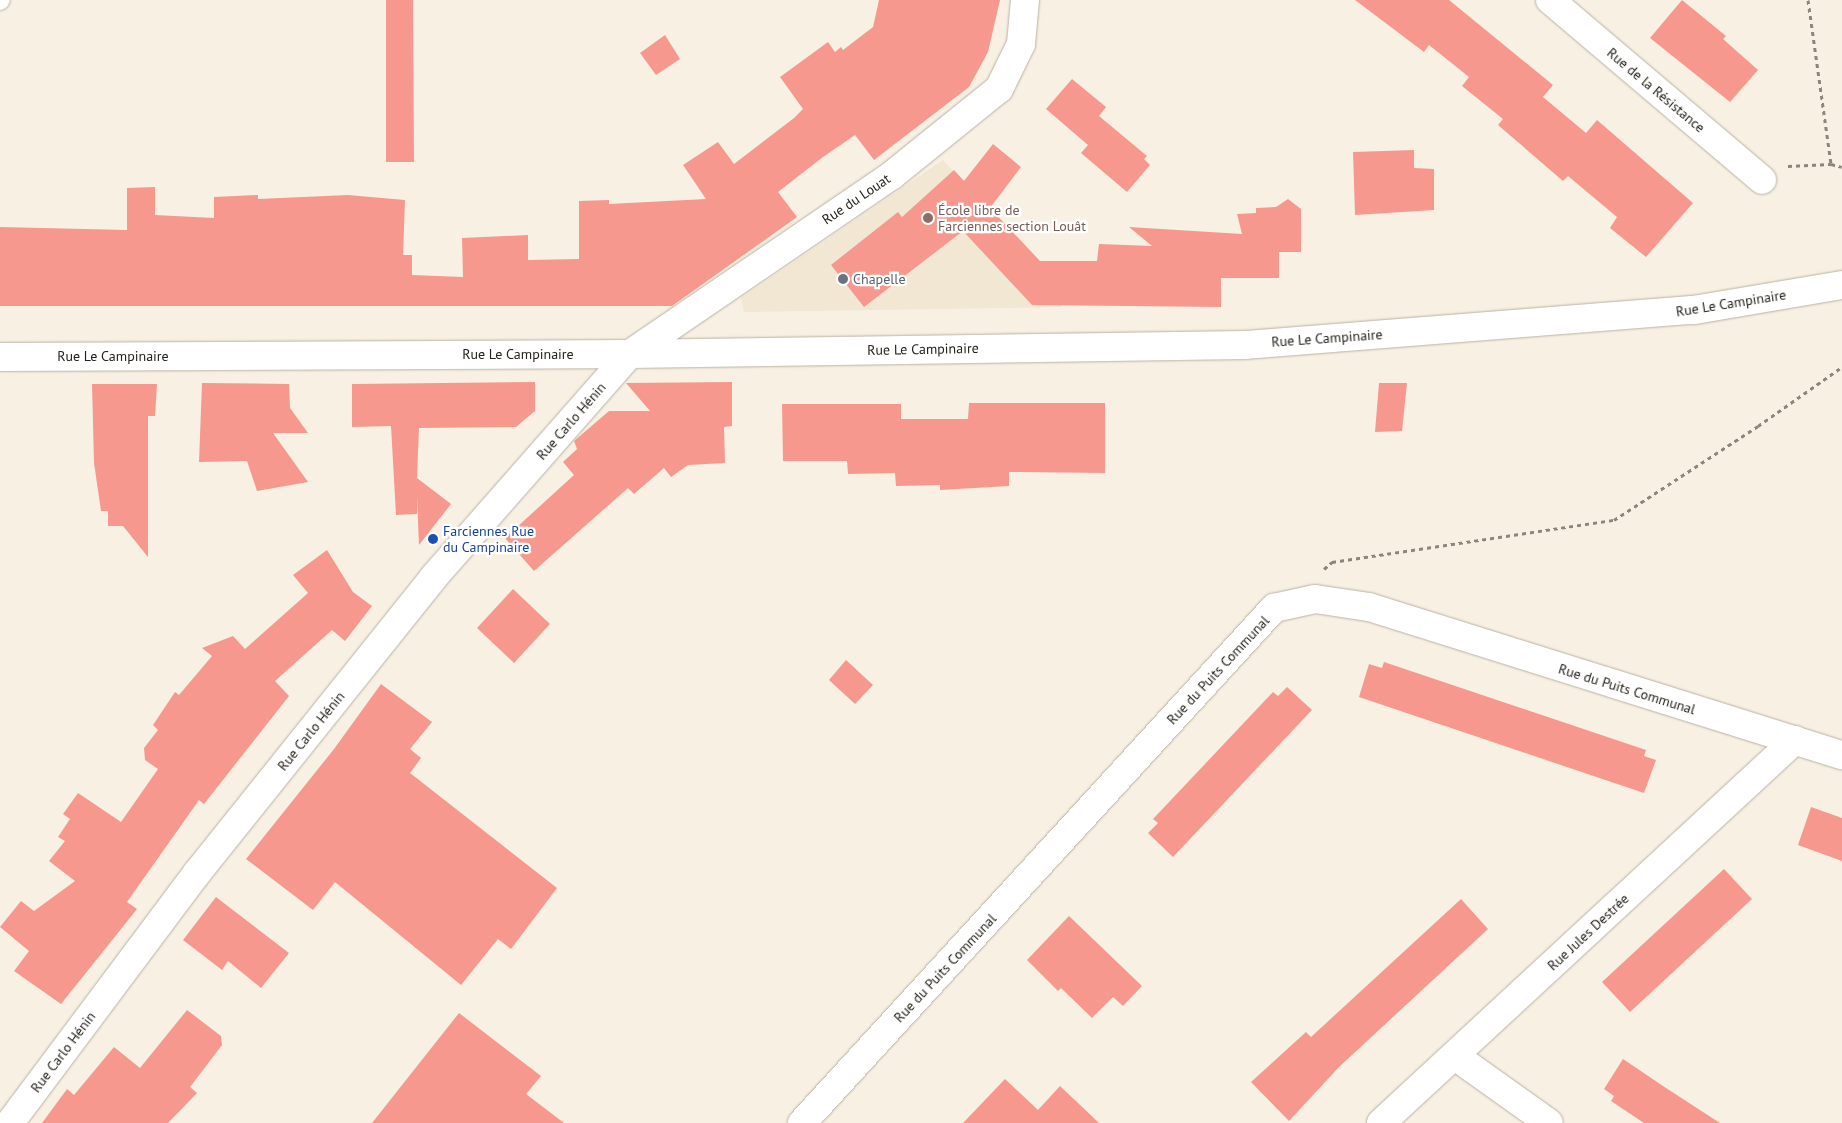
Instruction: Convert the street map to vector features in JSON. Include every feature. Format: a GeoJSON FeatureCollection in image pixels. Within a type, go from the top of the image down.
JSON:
{"type":"FeatureCollection","features":[{"type":"Feature","properties":{"kind":"street","name":"Rue du Louat"},"geometry":{"type":"LineString","coordinates":[[630,354],[891,176],[999,89],[1021,44],[1025,0]]}},
{"type":"Feature","properties":{"kind":"street","name":"Rue de la Résistance"},"geometry":{"type":"LineString","coordinates":[[1550,0],[1762,180]]}},
{"type":"Feature","properties":{"kind":"street","name":"Rue Le Campinaire"},"geometry":{"type":"LineString","coordinates":[[0,357],[630,354],[1245,345],[1694,310],[1842,285]]}},
{"type":"Feature","properties":{"kind":"street","name":"Rue Carlo Hénin"},"geometry":{"type":"LineString","coordinates":[[10,1123],[196,873],[433,578],[630,354]]}},
{"type":"Feature","properties":{"kind":"street","name":"Rue du Puits Communal"},"geometry":{"type":"LineString","coordinates":[[802,1123],[1274,608],[1315,599],[1369,607],[1582,676],[1842,755]]}},
{"type":"Feature","properties":{"kind":"street","name":"Rue Jules Destrée"},"geometry":{"type":"LineString","coordinates":[[1381,1123],[1795,740]]}},
{"type":"Feature","properties":{"kind":"street"},"geometry":{"type":"LineString","coordinates":[[1455,1056],[1549,1123]]}},
{"type":"Feature","properties":{"kind":"path"},"geometry":{"type":"LineString","coordinates":[[1808,1],[1831,164]]}},
{"type":"Feature","properties":{"kind":"path"},"geometry":{"type":"LineString","coordinates":[[1762,180],[1788,166],[1831,164],[1842,168]]}},
{"type":"Feature","properties":{"kind":"path"},"geometry":{"type":"LineString","coordinates":[[1318,574],[1332,562],[1614,520],[1758,426],[1842,367]]}},
{"type":"Feature","properties":{"kind":"shaded area","name":"École libre de Farciennes section Louât"},"geometry":{"type":"Polygon","coordinates":[[[943,160],[1050,275],[1062,307],[744,312],[741,298],[943,160]]]}},
{"type":"Feature","properties":{"kind":"building"},"geometry":{"type":"Polygon","coordinates":[[[386,0],[413,0],[414,162],[386,162],[386,0]]]}},
{"type":"Feature","properties":{"kind":"building"},"geometry":{"type":"Polygon","coordinates":[[[879,0],[1000,0],[988,52],[969,87],[874,160],[855,135],[823,157],[778,192],[797,217],[672,306],[0,306],[0,227],[127,230],[127,188],[155,187],[155,215],[214,218],[214,197],[258,195],[258,199],[348,195],[405,200],[403,255],[412,255],[412,275],[463,277],[462,238],[528,235],[528,260],[579,259],[579,201],[609,200],[609,204],[706,199],[683,165],[718,142],[734,164],[794,118],[803,109],[780,77],[828,42],[835,52],[841,47],[843,50],[873,27],[879,0]]]}},
{"type":"Feature","properties":{"kind":"building"},"geometry":{"type":"Polygon","coordinates":[[[1355,0],[1449,0],[1553,85],[1543,97],[1586,133],[1597,120],[1693,203],[1646,257],[1610,228],[1617,217],[1568,176],[1563,181],[1498,125],[1503,119],[1462,86],[1469,77],[1429,45],[1424,52],[1355,0]]]}},
{"type":"Feature","properties":{"kind":"building"},"geometry":{"type":"Polygon","coordinates":[[[1682,0],[1726,36],[1723,39],[1758,70],[1730,102],[1650,38],[1682,0]]]}},
{"type":"Feature","properties":{"kind":"building"},"geometry":{"type":"Polygon","coordinates":[[[665,35],[680,59],[656,75],[640,53],[665,35]]]}},
{"type":"Feature","properties":{"kind":"building"},"geometry":{"type":"Polygon","coordinates":[[[1072,79],[1106,107],[1099,116],[1147,156],[1144,159],[1150,165],[1127,192],[1081,153],[1088,145],[1046,109],[1072,79]]]}},
{"type":"Feature","properties":{"kind":"building"},"geometry":{"type":"Polygon","coordinates":[[[993,144],[1021,167],[990,208],[1040,261],[1097,261],[1099,244],[1152,246],[1129,227],[1242,234],[1237,214],[1256,213],[1256,208],[1276,207],[1288,199],[1301,209],[1301,252],[1279,252],[1279,278],[1221,278],[1221,307],[1032,305],[963,231],[864,307],[831,265],[898,212],[902,217],[954,170],[964,181],[993,144]]]}},
{"type":"Feature","properties":{"kind":"building"},"geometry":{"type":"Polygon","coordinates":[[[1414,150],[1414,168],[1434,169],[1434,210],[1355,215],[1353,152],[1414,150]]]}},
{"type":"Feature","properties":{"kind":"building"},"geometry":{"type":"Polygon","coordinates":[[[535,382],[535,411],[516,427],[419,428],[417,478],[451,504],[419,545],[417,497],[417,514],[396,515],[391,426],[352,427],[352,384],[535,382]]]}},
{"type":"Feature","properties":{"kind":"building"},"geometry":{"type":"Polygon","coordinates":[[[732,382],[732,426],[724,427],[725,463],[688,465],[671,477],[664,468],[634,494],[628,488],[534,571],[505,538],[574,475],[563,462],[577,449],[574,441],[609,411],[650,411],[626,383],[732,382]]]}},
{"type":"Feature","properties":{"kind":"building"},"geometry":{"type":"Polygon","coordinates":[[[202,383],[289,384],[290,408],[308,433],[273,433],[308,482],[257,491],[247,461],[199,462],[202,383]]]}},
{"type":"Feature","properties":{"kind":"building"},"geometry":{"type":"Polygon","coordinates":[[[1379,383],[1407,383],[1402,431],[1375,432],[1379,383]]]}},
{"type":"Feature","properties":{"kind":"building"},"geometry":{"type":"Polygon","coordinates":[[[92,384],[157,384],[155,416],[148,416],[148,557],[123,526],[108,526],[108,511],[101,511],[94,463],[92,384]]]}},
{"type":"Feature","properties":{"kind":"building"},"geometry":{"type":"Polygon","coordinates":[[[969,403],[1105,403],[1105,473],[1009,472],[1009,486],[940,490],[940,485],[896,486],[895,473],[848,474],[847,461],[783,461],[782,404],[901,404],[901,419],[968,419],[969,403]]]}},
{"type":"Feature","properties":{"kind":"building"},"geometry":{"type":"Polygon","coordinates":[[[327,550],[353,592],[372,606],[345,641],[332,630],[275,681],[289,696],[204,804],[199,800],[127,902],[137,909],[61,1004],[14,971],[29,951],[0,927],[21,901],[34,911],[75,881],[49,861],[65,841],[58,837],[70,819],[63,814],[78,793],[121,822],[158,769],[145,760],[144,748],[158,730],[153,725],[175,692],[179,695],[212,656],[202,648],[233,636],[245,649],[308,593],[293,575],[327,550]]]}},
{"type":"Feature","properties":{"kind":"building"},"geometry":{"type":"Polygon","coordinates":[[[513,589],[550,624],[514,663],[477,628],[513,589]]]}},
{"type":"Feature","properties":{"kind":"building"},"geometry":{"type":"Polygon","coordinates":[[[846,660],[873,685],[855,704],[829,680],[846,660]]]}},
{"type":"Feature","properties":{"kind":"building"},"geometry":{"type":"Polygon","coordinates":[[[1384,662],[1646,750],[1644,756],[1656,760],[1644,793],[1359,697],[1369,664],[1382,668],[1384,662]]]}},
{"type":"Feature","properties":{"kind":"building"},"geometry":{"type":"Polygon","coordinates":[[[381,684],[432,722],[410,749],[421,758],[410,773],[557,888],[511,949],[498,939],[461,985],[335,882],[313,910],[246,859],[334,749],[381,684]]]}},
{"type":"Feature","properties":{"kind":"building"},"geometry":{"type":"Polygon","coordinates":[[[1287,687],[1312,710],[1173,857],[1148,833],[1158,823],[1153,819],[1273,692],[1278,696],[1287,687]]]}},
{"type":"Feature","properties":{"kind":"building"},"geometry":{"type":"Polygon","coordinates":[[[1811,807],[1842,818],[1842,861],[1798,845],[1811,807]]]}},
{"type":"Feature","properties":{"kind":"building"},"geometry":{"type":"Polygon","coordinates":[[[1724,869],[1752,899],[1630,1012],[1602,982],[1724,869]]]}},
{"type":"Feature","properties":{"kind":"building"},"geometry":{"type":"Polygon","coordinates":[[[216,897],[289,953],[261,988],[228,961],[222,970],[183,940],[216,897]]]}},
{"type":"Feature","properties":{"kind":"building"},"geometry":{"type":"Polygon","coordinates":[[[1461,899],[1488,929],[1339,1067],[1289,1121],[1251,1082],[1306,1032],[1311,1037],[1461,899]]]}},
{"type":"Feature","properties":{"kind":"building"},"geometry":{"type":"Polygon","coordinates":[[[1069,916],[1142,986],[1123,1006],[1113,997],[1092,1018],[1061,988],[1058,991],[1027,960],[1069,916]]]}},
{"type":"Feature","properties":{"kind":"building"},"geometry":{"type":"Polygon","coordinates":[[[187,1010],[221,1036],[222,1045],[190,1087],[197,1093],[168,1123],[42,1123],[67,1089],[74,1095],[114,1047],[140,1068],[187,1010]]]}},
{"type":"Feature","properties":{"kind":"building"},"geometry":{"type":"Polygon","coordinates":[[[459,1013],[541,1076],[526,1094],[564,1123],[372,1123],[459,1013]]]}},
{"type":"Feature","properties":{"kind":"building"},"geometry":{"type":"Polygon","coordinates":[[[1623,1059],[1720,1123],[1644,1123],[1611,1101],[1614,1096],[1604,1089],[1623,1059]]]}},
{"type":"Feature","properties":{"kind":"building"},"geometry":{"type":"Polygon","coordinates":[[[1005,1079],[1038,1110],[1060,1086],[1099,1123],[963,1123],[1005,1079]]]}},
{"type":"Feature","properties":{"kind":"place","name":"École libre de Farciennes section Louât"},"geometry":{"type":"Point","coordinates":[928,218]}},
{"type":"Feature","properties":{"kind":"place","name":"Chapelle"},"geometry":{"type":"Point","coordinates":[843,279]}},
{"type":"Feature","properties":{"kind":"place","name":"Farciennes Rue du Campinaire"},"geometry":{"type":"Point","coordinates":[433,539]}}]}
